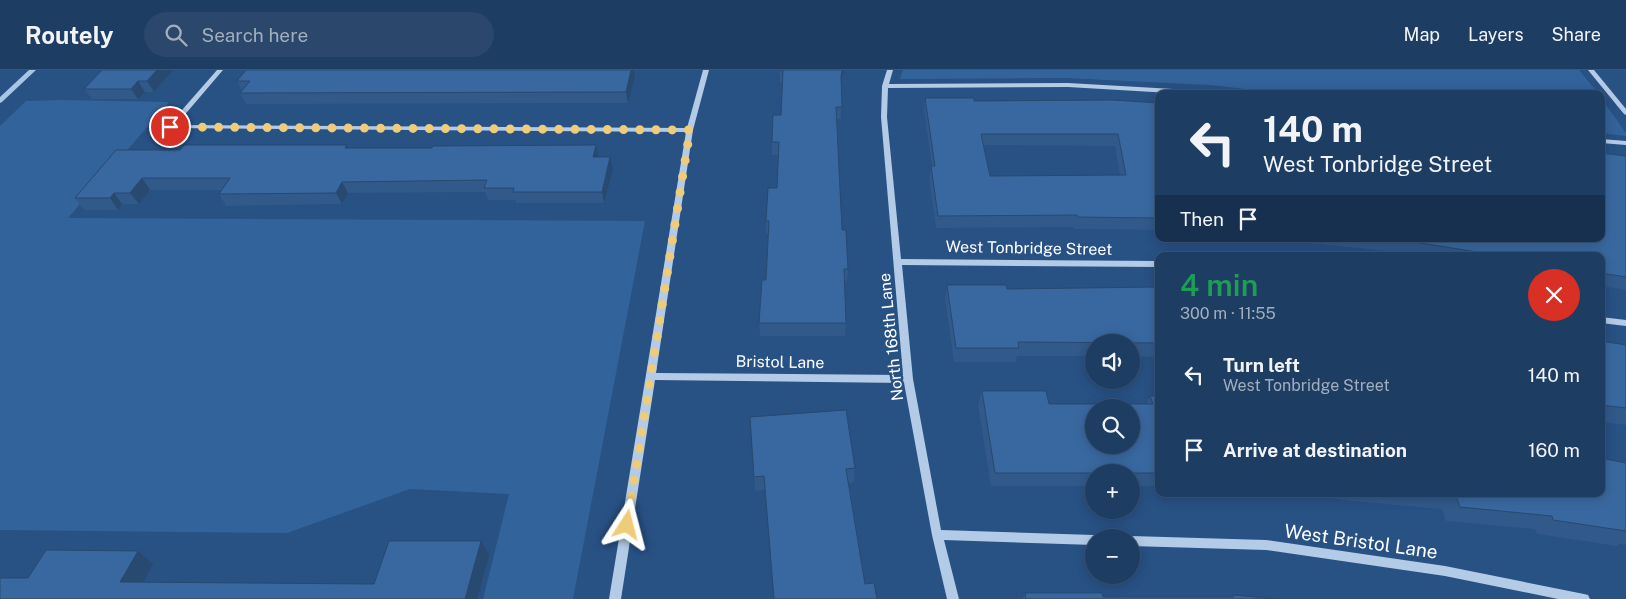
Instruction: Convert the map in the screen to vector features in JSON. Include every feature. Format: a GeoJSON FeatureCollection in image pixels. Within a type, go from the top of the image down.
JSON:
{"type":"FeatureCollection","features":[{"type":"Feature","properties":{"kind":"street"},"geometry":{"type":"LineString","coordinates":[[220,70],[170,127],[690,130]]}},
{"type":"Feature","properties":{"kind":"street"},"geometry":{"type":"LineString","coordinates":[[615,599],[690,130],[706,70]]}},
{"type":"Feature","properties":{"kind":"street","name":"North 168th Lane"},"geometry":{"type":"LineString","coordinates":[[890,70],[885,86],[884,117],[908,379],[937,536],[953,599]]}},
{"type":"Feature","properties":{"kind":"street"},"geometry":{"type":"LineString","coordinates":[[1591,70],[1626,113]]}},
{"type":"Feature","properties":{"kind":"street"},"geometry":{"type":"LineString","coordinates":[[885,86],[1068,85],[1156,90]]}},
{"type":"Feature","properties":{"kind":"street"},"geometry":{"type":"LineString","coordinates":[[1605,141],[1626,143]]}},
{"type":"Feature","properties":{"kind":"street","name":"West Tonbridge Street"},"geometry":{"type":"LineString","coordinates":[[898,262],[1155,264]]}},
{"type":"Feature","properties":{"kind":"street"},"geometry":{"type":"LineString","coordinates":[[1605,321],[1626,324]]}},
{"type":"Feature","properties":{"kind":"street","name":"Bristol Lane"},"geometry":{"type":"LineString","coordinates":[[651,376],[908,379]]}},
{"type":"Feature","properties":{"kind":"street"},"geometry":{"type":"LineString","coordinates":[[937,536],[1085,540]]}},
{"type":"Feature","properties":{"kind":"street","name":"West Bristol Lane"},"geometry":{"type":"LineString","coordinates":[[1140,541],[1266,545],[1445,571],[1584,599]]}},
{"type":"Feature","properties":{"kind":"shaded area"},"geometry":{"type":"Polygon","coordinates":[[[903,70],[1579,70],[1596,90],[1254,90],[1210,85],[1066,78],[900,79],[903,70]]]}},
{"type":"Feature","properties":{"kind":"shaded area"},"geometry":{"type":"Polygon","coordinates":[[[26,101],[169,102],[68,218],[645,221],[573,599],[483,599],[509,494],[410,489],[287,533],[0,530],[0,126],[26,101]]]}},
{"type":"Feature","properties":{"kind":"shaded area"},"geometry":{"type":"Polygon","coordinates":[[[1605,104],[1626,133],[1626,136],[1605,133],[1605,104]]]}},
{"type":"Feature","properties":{"kind":"building"},"geometry":{"type":"Polygon","coordinates":[[[102,70],[157,70],[147,81],[138,81],[131,89],[84,89],[102,70]]]}},
{"type":"Feature","properties":{"kind":"building"},"geometry":{"type":"Polygon","coordinates":[[[246,70],[631,70],[626,92],[240,93],[250,81],[237,81],[246,70]]]}},
{"type":"Feature","properties":{"kind":"building"},"geometry":{"type":"Polygon","coordinates":[[[783,70],[842,70],[842,107],[836,107],[842,230],[846,230],[848,269],[844,269],[846,323],[759,323],[762,280],[766,280],[769,221],[766,221],[768,188],[777,188],[779,142],[772,142],[773,115],[781,115],[783,70]]]}},
{"type":"Feature","properties":{"kind":"building"},"geometry":{"type":"Polygon","coordinates":[[[925,98],[974,98],[974,101],[1112,100],[1155,103],[1155,218],[1078,217],[1077,215],[938,216],[931,166],[935,166],[925,98]],[[981,134],[990,176],[1126,175],[1118,134],[981,134]]]}},
{"type":"Feature","properties":{"kind":"building"},"geometry":{"type":"Polygon","coordinates":[[[184,145],[347,145],[345,148],[432,148],[433,146],[596,145],[593,157],[610,157],[602,192],[513,192],[514,188],[484,188],[487,180],[342,182],[336,193],[219,194],[230,178],[142,178],[130,193],[114,193],[110,198],[75,198],[116,150],[180,150],[184,145]]]}},
{"type":"Feature","properties":{"kind":"building"},"geometry":{"type":"Polygon","coordinates":[[[1605,153],[1626,156],[1626,277],[1605,274],[1605,252],[1478,252],[1414,242],[1605,242],[1605,153]]]}},
{"type":"Feature","properties":{"kind":"building"},"geometry":{"type":"Polygon","coordinates":[[[947,285],[1006,285],[1007,289],[1155,287],[1155,343],[1140,343],[1140,334],[1085,334],[1085,342],[1018,342],[1019,348],[956,348],[947,285]]]}},
{"type":"Feature","properties":{"kind":"building"},"geometry":{"type":"Polygon","coordinates":[[[1605,342],[1626,345],[1626,408],[1605,405],[1605,342]]]}},
{"type":"Feature","properties":{"kind":"building"},"geometry":{"type":"Polygon","coordinates":[[[982,391],[1046,391],[1049,404],[1085,404],[1085,454],[1140,454],[1140,404],[1153,404],[1150,396],[1155,396],[1155,473],[1140,473],[1140,464],[1085,464],[1085,473],[995,473],[982,391]]]}},
{"type":"Feature","properties":{"kind":"building"},"geometry":{"type":"Polygon","coordinates":[[[846,410],[855,468],[846,469],[865,584],[874,583],[877,599],[774,599],[764,476],[754,477],[750,417],[846,410]]]}},
{"type":"Feature","properties":{"kind":"building"},"geometry":{"type":"Polygon","coordinates":[[[1605,459],[1626,463],[1626,531],[1553,520],[1552,516],[1460,507],[1456,497],[1605,497],[1605,459]]]}},
{"type":"Feature","properties":{"kind":"building"},"geometry":{"type":"Polygon","coordinates":[[[389,541],[481,541],[465,599],[0,599],[0,578],[28,578],[46,550],[138,551],[120,582],[374,584],[389,541]]]}},
{"type":"Feature","properties":{"kind":"building"},"geometry":{"type":"Polygon","coordinates":[[[1025,593],[1102,593],[1103,597],[1234,597],[1233,595],[1277,599],[1026,599],[1025,593]]]}},
{"type":"Feature","properties":{"kind":"waterway"},"geometry":{"type":"LineString","coordinates":[[0,101],[33,70]]}},
{"type":"Feature","properties":{"kind":"route"},"geometry":{"type":"LineString","coordinates":[[170,127],[690,130],[627,525]]}}]}
